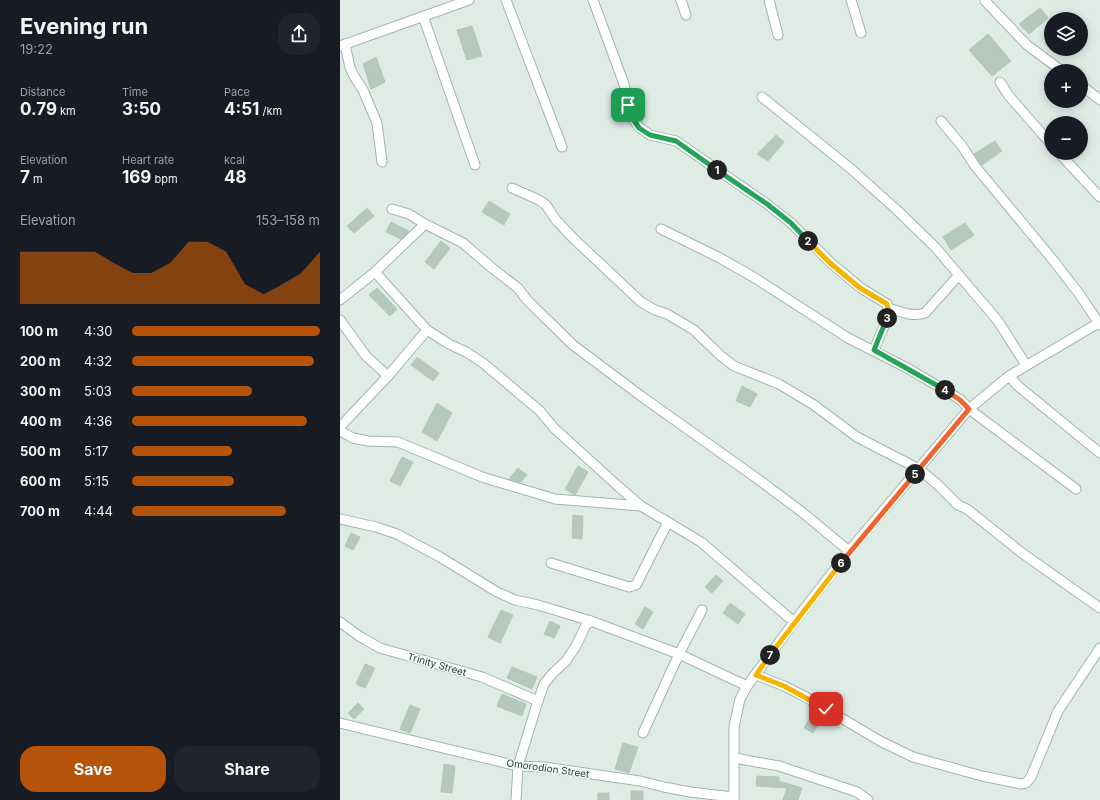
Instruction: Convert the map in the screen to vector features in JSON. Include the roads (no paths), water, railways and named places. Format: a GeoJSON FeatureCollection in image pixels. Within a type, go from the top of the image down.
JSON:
{"type":"FeatureCollection","features":[{"type":"Feature","properties":{"kind":"street"},"geometry":{"type":"LineString","coordinates":[[382,162],[377,123],[363,90],[350,68],[342,45],[469,0]]}},
{"type":"Feature","properties":{"kind":"street"},"geometry":{"type":"LineString","coordinates":[[506,0],[562,147]]}},
{"type":"Feature","properties":{"kind":"street"},"geometry":{"type":"LineString","coordinates":[[592,0],[624,84],[631,116],[639,128],[650,135],[676,141],[767,204],[791,223],[830,263],[860,288],[887,304],[889,314],[874,350]]}},
{"type":"Feature","properties":{"kind":"street"},"geometry":{"type":"LineString","coordinates":[[681,0],[686,15]]}},
{"type":"Feature","properties":{"kind":"street"},"geometry":{"type":"LineString","coordinates":[[769,0],[778,35]]}},
{"type":"Feature","properties":{"kind":"street"},"geometry":{"type":"LineString","coordinates":[[851,0],[861,33]]}},
{"type":"Feature","properties":{"kind":"street"},"geometry":{"type":"LineString","coordinates":[[985,1],[1027,45],[1053,64]]}},
{"type":"Feature","properties":{"kind":"street"},"geometry":{"type":"LineString","coordinates":[[422,16],[475,165]]}},
{"type":"Feature","properties":{"kind":"street"},"geometry":{"type":"LineString","coordinates":[[1000,82],[1009,96],[1044,136]]}},
{"type":"Feature","properties":{"kind":"street"},"geometry":{"type":"LineString","coordinates":[[1088,91],[1100,100]]}},
{"type":"Feature","properties":{"kind":"street"},"geometry":{"type":"LineString","coordinates":[[762,97],[850,168],[897,210],[936,248],[998,321],[1026,365]]}},
{"type":"Feature","properties":{"kind":"street"},"geometry":{"type":"LineString","coordinates":[[734,798],[734,726],[740,699],[747,686],[794,622],[849,551],[969,409],[1009,376],[1099,323],[1053,260],[975,166],[962,146],[941,121]]}},
{"type":"Feature","properties":{"kind":"street"},"geometry":{"type":"LineString","coordinates":[[1066,160],[1100,197]]}},
{"type":"Feature","properties":{"kind":"street"},"geometry":{"type":"LineString","coordinates":[[512,188],[540,200],[546,205],[556,220],[573,238],[641,302],[655,310],[667,314],[694,330],[721,356],[734,366],[779,384],[814,405],[857,437],[919,469],[958,505],[967,509],[1022,553],[1100,608]]}},
{"type":"Feature","properties":{"kind":"street"},"geometry":{"type":"LineString","coordinates":[[392,209],[409,214],[425,224],[463,243],[518,288],[527,300],[573,345],[802,512],[849,551]]}},
{"type":"Feature","properties":{"kind":"street"},"geometry":{"type":"LineString","coordinates":[[340,287],[343,297],[375,272],[425,224]]}},
{"type":"Feature","properties":{"kind":"street"},"geometry":{"type":"LineString","coordinates":[[661,230],[720,258],[755,278],[848,338],[874,350],[953,395],[969,409],[1076,489]]}},
{"type":"Feature","properties":{"kind":"street"},"geometry":{"type":"LineString","coordinates":[[375,272],[427,330],[483,363],[540,411],[554,428],[641,506],[701,542],[794,622]]}},
{"type":"Feature","properties":{"kind":"street"},"geometry":{"type":"LineString","coordinates":[[888,308],[909,314],[918,315],[925,313],[959,275]]}},
{"type":"Feature","properties":{"kind":"street"},"geometry":{"type":"LineString","coordinates":[[340,320],[366,356],[388,376]]}},
{"type":"Feature","properties":{"kind":"street"},"geometry":{"type":"LineString","coordinates":[[340,427],[388,376],[427,330]]}},
{"type":"Feature","properties":{"kind":"street"},"geometry":{"type":"LineString","coordinates":[[1009,376],[1018,386],[1100,453]]}},
{"type":"Feature","properties":{"kind":"street"},"geometry":{"type":"LineString","coordinates":[[340,431],[353,438],[368,441],[398,442],[482,477],[555,499],[641,506]]}},
{"type":"Feature","properties":{"kind":"street"},"geometry":{"type":"LineString","coordinates":[[340,519],[376,527],[397,534],[440,557],[497,592],[515,600],[538,605],[591,621],[679,654],[747,686]]}},
{"type":"Feature","properties":{"kind":"street"},"geometry":{"type":"LineString","coordinates":[[551,563],[633,587],[636,585],[668,522]]}},
{"type":"Feature","properties":{"kind":"street"},"geometry":{"type":"LineString","coordinates":[[643,733],[679,654],[702,610]]}},
{"type":"Feature","properties":{"kind":"street"},"geometry":{"type":"LineString","coordinates":[[516,800],[518,766],[544,684],[552,673],[566,661],[576,646],[586,625],[591,621]]}},
{"type":"Feature","properties":{"kind":"street","name":"Trinity Street"},"geometry":{"type":"LineString","coordinates":[[340,622],[359,636],[380,648],[482,678],[538,701]]}},
{"type":"Feature","properties":{"kind":"street"},"geometry":{"type":"LineString","coordinates":[[756,675],[784,686],[806,697],[880,741],[913,757],[982,776],[1021,784],[1026,783],[1031,777],[1058,711],[1081,674],[1100,648]]}},
{"type":"Feature","properties":{"kind":"street","name":"Omorodion Street"},"geometry":{"type":"LineString","coordinates":[[340,723],[518,766],[544,767],[640,780],[664,787],[690,792],[734,798]]}},
{"type":"Feature","properties":{"kind":"street"},"geometry":{"type":"LineString","coordinates":[[734,758],[786,768],[857,792],[868,800]]}}]}
